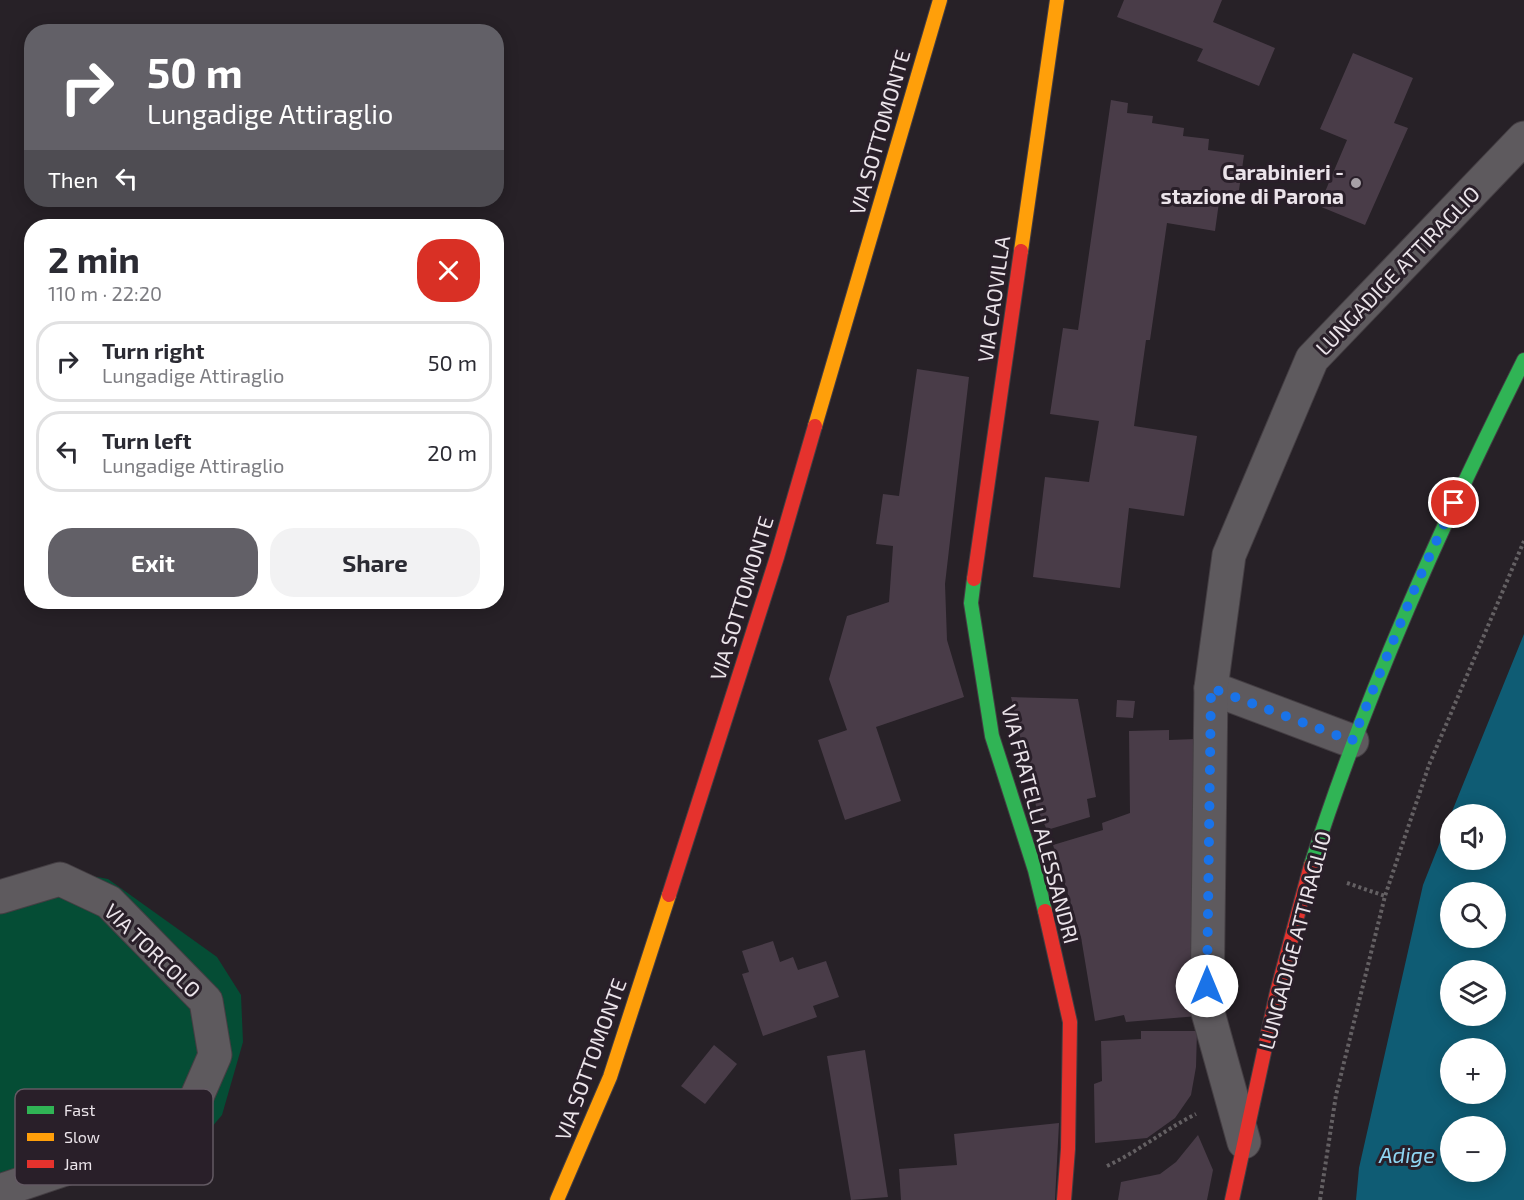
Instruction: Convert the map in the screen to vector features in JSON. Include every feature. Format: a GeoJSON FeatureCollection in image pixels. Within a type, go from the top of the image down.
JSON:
{"type":"FeatureCollection","features":[{"type":"Feature","properties":{"kind":"main road","name":"VIA SOTTOMONTE"},"geometry":{"type":"LineString","coordinates":[[557,1200],[610,1077],[766,591],[939,0]]}},
{"type":"Feature","properties":{"kind":"main road","name":"VIA CAOVILLA"},"geometry":{"type":"LineString","coordinates":[[971,603],[1057,0]]}},
{"type":"Feature","properties":{"kind":"main road","name":"LUNGADIGE ATTIRAGLIO"},"geometry":{"type":"LineString","coordinates":[[1232,1200],[1279,981],[1309,869],[1352,741],[1417,583],[1524,360]]}},
{"type":"Feature","properties":{"kind":"main road","name":"VIA FRATELLI ALESSANDRI"},"geometry":{"type":"LineString","coordinates":[[971,603],[992,736],[1035,870],[1070,1022],[1065,1194]]}},
{"type":"Feature","properties":{"kind":"street","name":"LUNGADIGE ATTIRAGLIO"},"geometry":{"type":"LineString","coordinates":[[1244,1142],[1207,1009],[1211,688],[1229,555],[1312,359],[1524,139]]}},
{"type":"Feature","properties":{"kind":"street"},"geometry":{"type":"LineString","coordinates":[[1211,688],[1352,741]]}},
{"type":"Feature","properties":{"kind":"street","name":"VIA TORCOLO"},"geometry":{"type":"LineString","coordinates":[[0,897],[60,879],[109,902],[206,1001],[215,1055],[200,1089]]}},
{"type":"Feature","properties":{"kind":"street","name":"VIA TORCOLO"},"geometry":{"type":"LineString","coordinates":[[0,1191],[18,1185]]}},
{"type":"Feature","properties":{"kind":"path"},"geometry":{"type":"LineString","coordinates":[[1320,1200],[1336,1095],[1385,896],[1429,765],[1524,541]]}},
{"type":"Feature","properties":{"kind":"path"},"geometry":{"type":"LineString","coordinates":[[1065,1194],[1093,1192],[1098,1170],[1138,1151],[1166,1130],[1231,1096]]}},
{"type":"Feature","properties":{"kind":"green space"},"geometry":{"type":"Polygon","coordinates":[[[59,870],[108,879],[217,957],[241,995],[243,1042],[222,1115],[213,1126],[213,1089],[15,1089],[15,1185],[50,1185],[0,1200],[0,890],[59,870]]]}},
{"type":"Feature","properties":{"kind":"water","name":"Adige"},"geometry":{"type":"Polygon","coordinates":[[[1524,634],[1524,1200],[1356,1200],[1359,1168],[1423,885],[1440,842],[1440,870],[1506,870],[1506,804],[1455,804],[1524,634]]]}},
{"type":"Feature","properties":{"kind":"building"},"geometry":{"type":"Polygon","coordinates":[[[1124,0],[1222,0],[1213,22],[1275,48],[1259,86],[1197,61],[1203,49],[1117,17],[1124,0]]]}},
{"type":"Feature","properties":{"kind":"building"},"geometry":{"type":"Polygon","coordinates":[[[1353,53],[1413,78],[1394,123],[1408,128],[1365,225],[1319,206],[1347,140],[1320,129],[1353,53]]]}},
{"type":"Feature","properties":{"kind":"building"},"geometry":{"type":"Polygon","coordinates":[[[1111,100],[1128,103],[1127,113],[1153,116],[1152,123],[1184,128],[1183,136],[1209,139],[1208,150],[1244,155],[1238,197],[1220,195],[1215,231],[1167,223],[1150,340],[1146,340],[1134,426],[1197,436],[1184,516],[1129,508],[1120,588],[1033,577],[1045,477],[1089,482],[1099,421],[1050,414],[1063,328],[1078,330],[1111,100]]]}},
{"type":"Feature","properties":{"kind":"building"},"geometry":{"type":"Polygon","coordinates":[[[917,369],[969,377],[945,584],[947,640],[964,697],[876,727],[901,801],[845,820],[818,740],[847,730],[829,679],[847,616],[889,602],[893,546],[876,544],[883,494],[899,496],[917,369]]]}},
{"type":"Feature","properties":{"kind":"building"},"geometry":{"type":"Polygon","coordinates":[[[1011,697],[1078,699],[1096,797],[1087,799],[1090,817],[1047,830],[1036,806],[1011,697]]]}},
{"type":"Feature","properties":{"kind":"building"},"geometry":{"type":"Polygon","coordinates":[[[1117,700],[1135,701],[1133,718],[1116,717],[1117,700]]]}},
{"type":"Feature","properties":{"kind":"building"},"geometry":{"type":"Polygon","coordinates":[[[1169,730],[1169,740],[1196,739],[1198,1016],[1126,1022],[1124,1015],[1095,1021],[1081,937],[1053,845],[1103,830],[1102,823],[1130,813],[1129,731],[1169,730]]]}},
{"type":"Feature","properties":{"kind":"building"},"geometry":{"type":"Polygon","coordinates":[[[773,941],[780,962],[793,957],[798,970],[826,961],[839,997],[813,1006],[817,1017],[763,1036],[742,974],[749,972],[742,951],[773,941]]]}},
{"type":"Feature","properties":{"kind":"building"},"geometry":{"type":"Polygon","coordinates":[[[1141,1031],[1197,1031],[1196,1067],[1191,1095],[1175,1118],[1147,1138],[1095,1143],[1094,1084],[1102,1081],[1101,1041],[1141,1039],[1141,1031]]]}},
{"type":"Feature","properties":{"kind":"building"},"geometry":{"type":"Polygon","coordinates":[[[714,1045],[737,1064],[705,1104],[681,1086],[714,1045]]]}},
{"type":"Feature","properties":{"kind":"building"},"geometry":{"type":"Polygon","coordinates":[[[865,1050],[888,1197],[851,1200],[827,1056],[865,1050]]]}},
{"type":"Feature","properties":{"kind":"building"},"geometry":{"type":"Polygon","coordinates":[[[1059,1123],[1055,1200],[901,1200],[899,1169],[957,1165],[954,1134],[1059,1123]]]}},
{"type":"Feature","properties":{"kind":"building"},"geometry":{"type":"Polygon","coordinates":[[[1198,1135],[1213,1170],[1207,1200],[1118,1200],[1121,1182],[1160,1174],[1176,1162],[1198,1135]]]}},
{"type":"Feature","properties":{"kind":"traffic: fast"},"geometry":{"type":"LineString","coordinates":[[1311,865],[1356,735],[1381,672],[1435,546],[1524,360]]}},
{"type":"Feature","properties":{"kind":"traffic: fast"},"geometry":{"type":"LineString","coordinates":[[974,579],[971,603],[992,736],[1035,870],[1045,911]]}},
{"type":"Feature","properties":{"kind":"traffic: slow"},"geometry":{"type":"LineString","coordinates":[[815,426],[940,0]]}},
{"type":"Feature","properties":{"kind":"traffic: slow"},"geometry":{"type":"LineString","coordinates":[[1021,251],[1057,0]]}},
{"type":"Feature","properties":{"kind":"traffic: slow"},"geometry":{"type":"LineString","coordinates":[[557,1200],[610,1077],[669,895]]}},
{"type":"Feature","properties":{"kind":"traffic: jam"},"geometry":{"type":"LineString","coordinates":[[974,579],[1021,251]]}},
{"type":"Feature","properties":{"kind":"traffic: jam"},"geometry":{"type":"LineString","coordinates":[[669,895],[777,557],[815,426]]}},
{"type":"Feature","properties":{"kind":"traffic: jam"},"geometry":{"type":"LineString","coordinates":[[1232,1200],[1277,992],[1311,865]]}},
{"type":"Feature","properties":{"kind":"traffic: jam"},"geometry":{"type":"LineString","coordinates":[[1045,911],[1070,1022],[1068,1149],[1064,1200]]}},
{"type":"Feature","properties":{"kind":"place","name":"Carabinieri - stazione di Parona"},"geometry":{"type":"Point","coordinates":[1356,183]}},
{"type":"Feature","properties":{"kind":"route"},"geometry":{"type":"LineString","coordinates":[[1207,986],[1211,688],[1352,741],[1417,583],[1454,503]]}}]}
